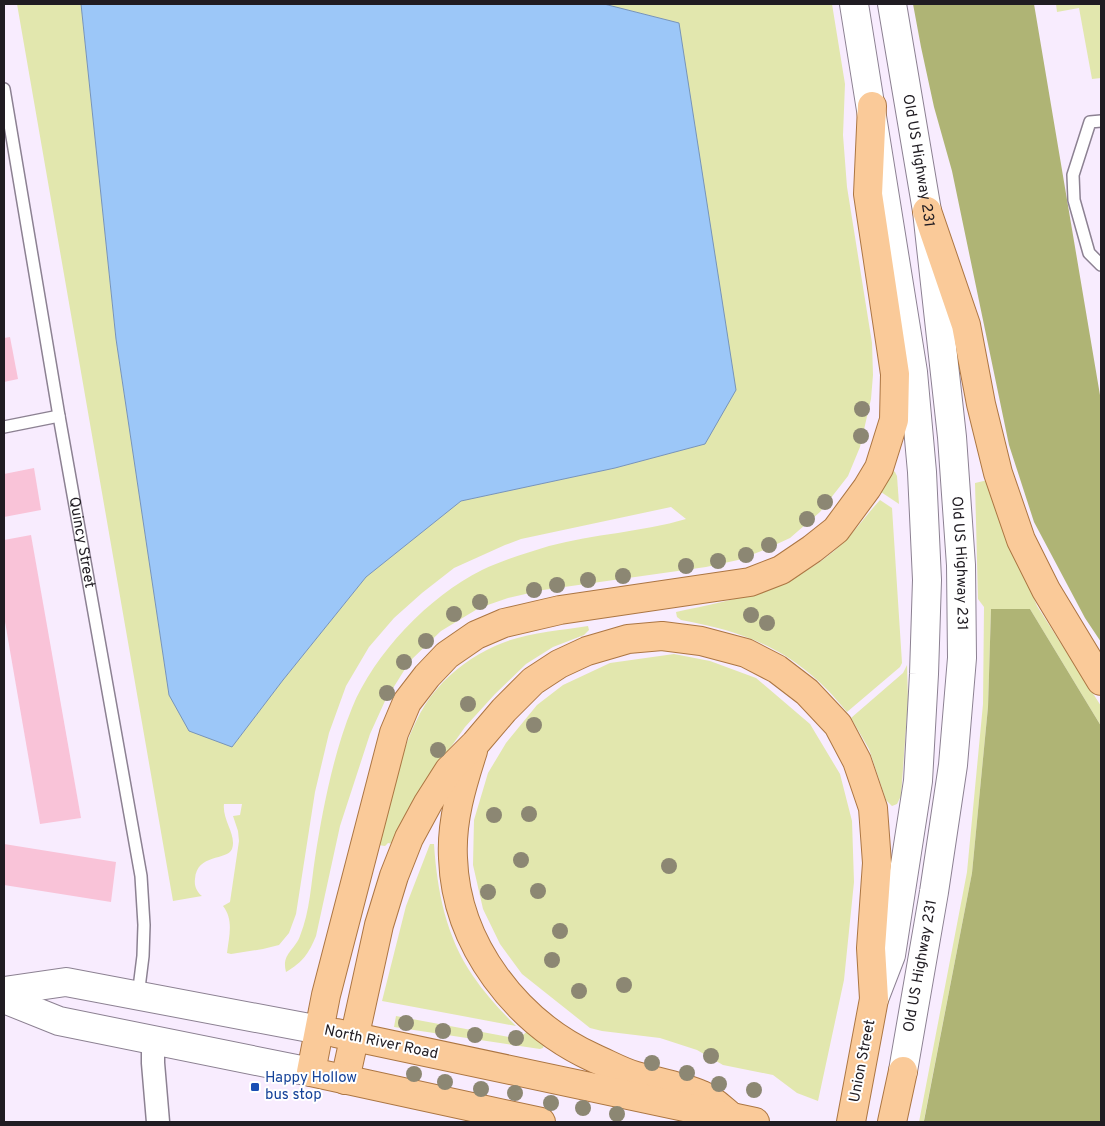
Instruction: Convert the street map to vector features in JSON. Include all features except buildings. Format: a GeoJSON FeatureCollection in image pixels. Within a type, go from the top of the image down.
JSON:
{"type":"FeatureCollection","features":[{"type":"Feature","properties":{"kind":"main road","name":"Old US Highway 231"},"geometry":{"type":"LineString","coordinates":[[854,4],[872,106],[913,372],[922,472],[927,580],[918,781],[891,955],[874,999]]}},
{"type":"Feature","properties":{"kind":"main road","name":"Old US Highway 231"},"geometry":{"type":"LineString","coordinates":[[892,4],[927,211],[952,437],[961,565],[962,658],[951,775],[934,892],[903,1071],[892,1122]]}},
{"type":"Feature","properties":{"kind":"main road"},"geometry":{"type":"LineString","coordinates":[[311,1072],[326,996],[394,733],[407,702],[426,676],[447,655],[476,635],[504,623],[560,610],[750,582],[781,570],[836,530],[875,474],[894,420],[895,374],[868,194],[872,106]]}},
{"type":"Feature","properties":{"kind":"main road"},"geometry":{"type":"LineString","coordinates":[[927,211],[966,324],[981,404],[998,473],[1021,540],[1046,590],[1101,681]]}},
{"type":"Feature","properties":{"kind":"main road","name":"Union Street"},"geometry":{"type":"LineString","coordinates":[[345,1080],[379,925],[394,876],[409,838],[449,770],[533,681],[560,664],[587,650],[628,639],[662,636],[702,641],[746,653],[777,669],[807,692],[838,725],[857,761],[873,808],[877,863],[871,948],[874,999],[851,1122]]}},
{"type":"Feature","properties":{"kind":"main road"},"geometry":{"type":"LineString","coordinates":[[475,744],[463,781],[456,814],[453,858],[457,895],[469,931],[487,966],[508,994],[532,1019],[562,1040],[592,1057],[633,1075],[703,1095],[744,1120]]}},
{"type":"Feature","properties":{"kind":"main road","name":"North River Road"},"geometry":{"type":"LineString","coordinates":[[4,991],[66,982],[320,1030],[744,1120]]}},
{"type":"Feature","properties":{"kind":"main road"},"geometry":{"type":"LineString","coordinates":[[4,999],[59,1021],[311,1072],[541,1122]]}},
{"type":"Feature","properties":{"kind":"street"},"geometry":{"type":"LineString","coordinates":[[153,1040],[158,1122]]}},
{"type":"Feature","properties":{"kind":"lane","name":"Quincy Street"},"geometry":{"type":"LineString","coordinates":[[4,89],[59,416],[141,876],[144,924],[143,956],[138,996]]}},
{"type":"Feature","properties":{"kind":"lane"},"geometry":{"type":"LineString","coordinates":[[1101,120],[1090,122],[1073,175],[1074,200],[1089,253],[1101,265]]}},
{"type":"Feature","properties":{"kind":"lane"},"geometry":{"type":"LineString","coordinates":[[4,426],[59,416]]}},
{"type":"Feature","properties":{"kind":"green space"},"geometry":{"type":"Polygon","coordinates":[[[17,4],[81,4],[116,339],[169,695],[232,747],[366,577],[461,501],[615,468],[705,444],[679,23],[604,4],[832,4],[845,84],[843,135],[847,187],[872,343],[873,375],[871,399],[860,447],[848,476],[820,512],[790,538],[738,560],[706,567],[543,590],[508,598],[479,608],[441,631],[410,661],[385,701],[370,734],[340,826],[316,936],[305,957],[286,972],[285,961],[298,941],[306,917],[325,801],[345,726],[352,708],[374,667],[405,628],[442,595],[462,581],[498,563],[566,542],[686,519],[671,507],[521,539],[454,568],[394,618],[369,647],[346,686],[329,733],[315,792],[296,914],[289,933],[279,945],[231,954],[227,953],[230,923],[223,906],[230,902],[239,841],[233,816],[240,815],[242,804],[224,804],[225,816],[233,838],[232,849],[229,853],[206,861],[197,871],[195,884],[197,891],[202,896],[173,901],[17,4]]]}},
{"type":"Feature","properties":{"kind":"green space"},"geometry":{"type":"Polygon","coordinates":[[[913,4],[1034,4],[1101,401],[1101,642],[1085,618],[1034,522],[1009,445],[952,171],[934,107],[913,4]]]}},
{"type":"Feature","properties":{"kind":"green space"},"geometry":{"type":"Polygon","coordinates":[[[1056,4],[1101,4],[1101,78],[1092,79],[1079,8],[1057,12],[1056,4]]]}},
{"type":"Feature","properties":{"kind":"green space"},"geometry":{"type":"Polygon","coordinates":[[[892,470],[897,476],[899,504],[878,490],[892,470]]]}},
{"type":"Feature","properties":{"kind":"green space"},"geometry":{"type":"Polygon","coordinates":[[[988,480],[996,505],[1037,606],[1101,706],[1101,726],[1030,609],[991,609],[988,707],[972,873],[924,1120],[931,1122],[919,1122],[967,872],[983,704],[984,607],[978,599],[975,483],[988,480]]]}},
{"type":"Feature","properties":{"kind":"green space"},"geometry":{"type":"Polygon","coordinates":[[[880,500],[892,508],[902,663],[900,667],[847,712],[811,675],[773,649],[731,632],[681,620],[677,617],[676,612],[765,590],[806,571],[843,543],[880,500]]]}},
{"type":"Feature","properties":{"kind":"green space"},"geometry":{"type":"Polygon","coordinates":[[[991,609],[1030,609],[1101,726],[1101,1122],[924,1121],[972,873],[988,707],[991,609]]]}},
{"type":"Feature","properties":{"kind":"green space"},"geometry":{"type":"Polygon","coordinates":[[[588,626],[589,630],[584,635],[553,647],[526,664],[495,694],[465,727],[413,801],[394,844],[378,845],[407,742],[426,704],[443,682],[471,659],[506,642],[540,633],[588,626]]]}},
{"type":"Feature","properties":{"kind":"green space"},"geometry":{"type":"Polygon","coordinates":[[[674,654],[710,661],[756,678],[810,724],[840,774],[852,821],[854,882],[844,980],[818,1101],[797,1093],[773,1075],[723,1065],[697,1050],[660,1038],[590,1028],[522,974],[500,944],[483,909],[473,865],[474,820],[488,773],[506,743],[537,705],[563,685],[610,663],[674,654]]]}},
{"type":"Feature","properties":{"kind":"green space"},"geometry":{"type":"Polygon","coordinates":[[[907,665],[908,701],[901,796],[897,804],[892,806],[886,800],[869,749],[851,718],[903,673],[907,665]]]}},
{"type":"Feature","properties":{"kind":"green space"},"geometry":{"type":"Polygon","coordinates":[[[430,844],[434,844],[441,896],[456,945],[478,983],[516,1026],[382,1001],[406,906],[430,844]]]}},
{"type":"Feature","properties":{"kind":"green space"},"geometry":{"type":"Polygon","coordinates":[[[396,1016],[509,1037],[519,1038],[529,1030],[544,1045],[540,1049],[394,1027],[396,1016]]]}},
{"type":"Feature","properties":{"kind":"water"},"geometry":{"type":"Polygon","coordinates":[[[81,4],[604,4],[679,23],[736,390],[705,444],[615,468],[461,501],[366,577],[232,747],[189,731],[169,695],[116,339],[81,4]]]}},
{"type":"Feature","properties":{"kind":"place","name":"Happy Hollow bus stop"},"geometry":{"type":"Point","coordinates":[255,1087]}}]}
